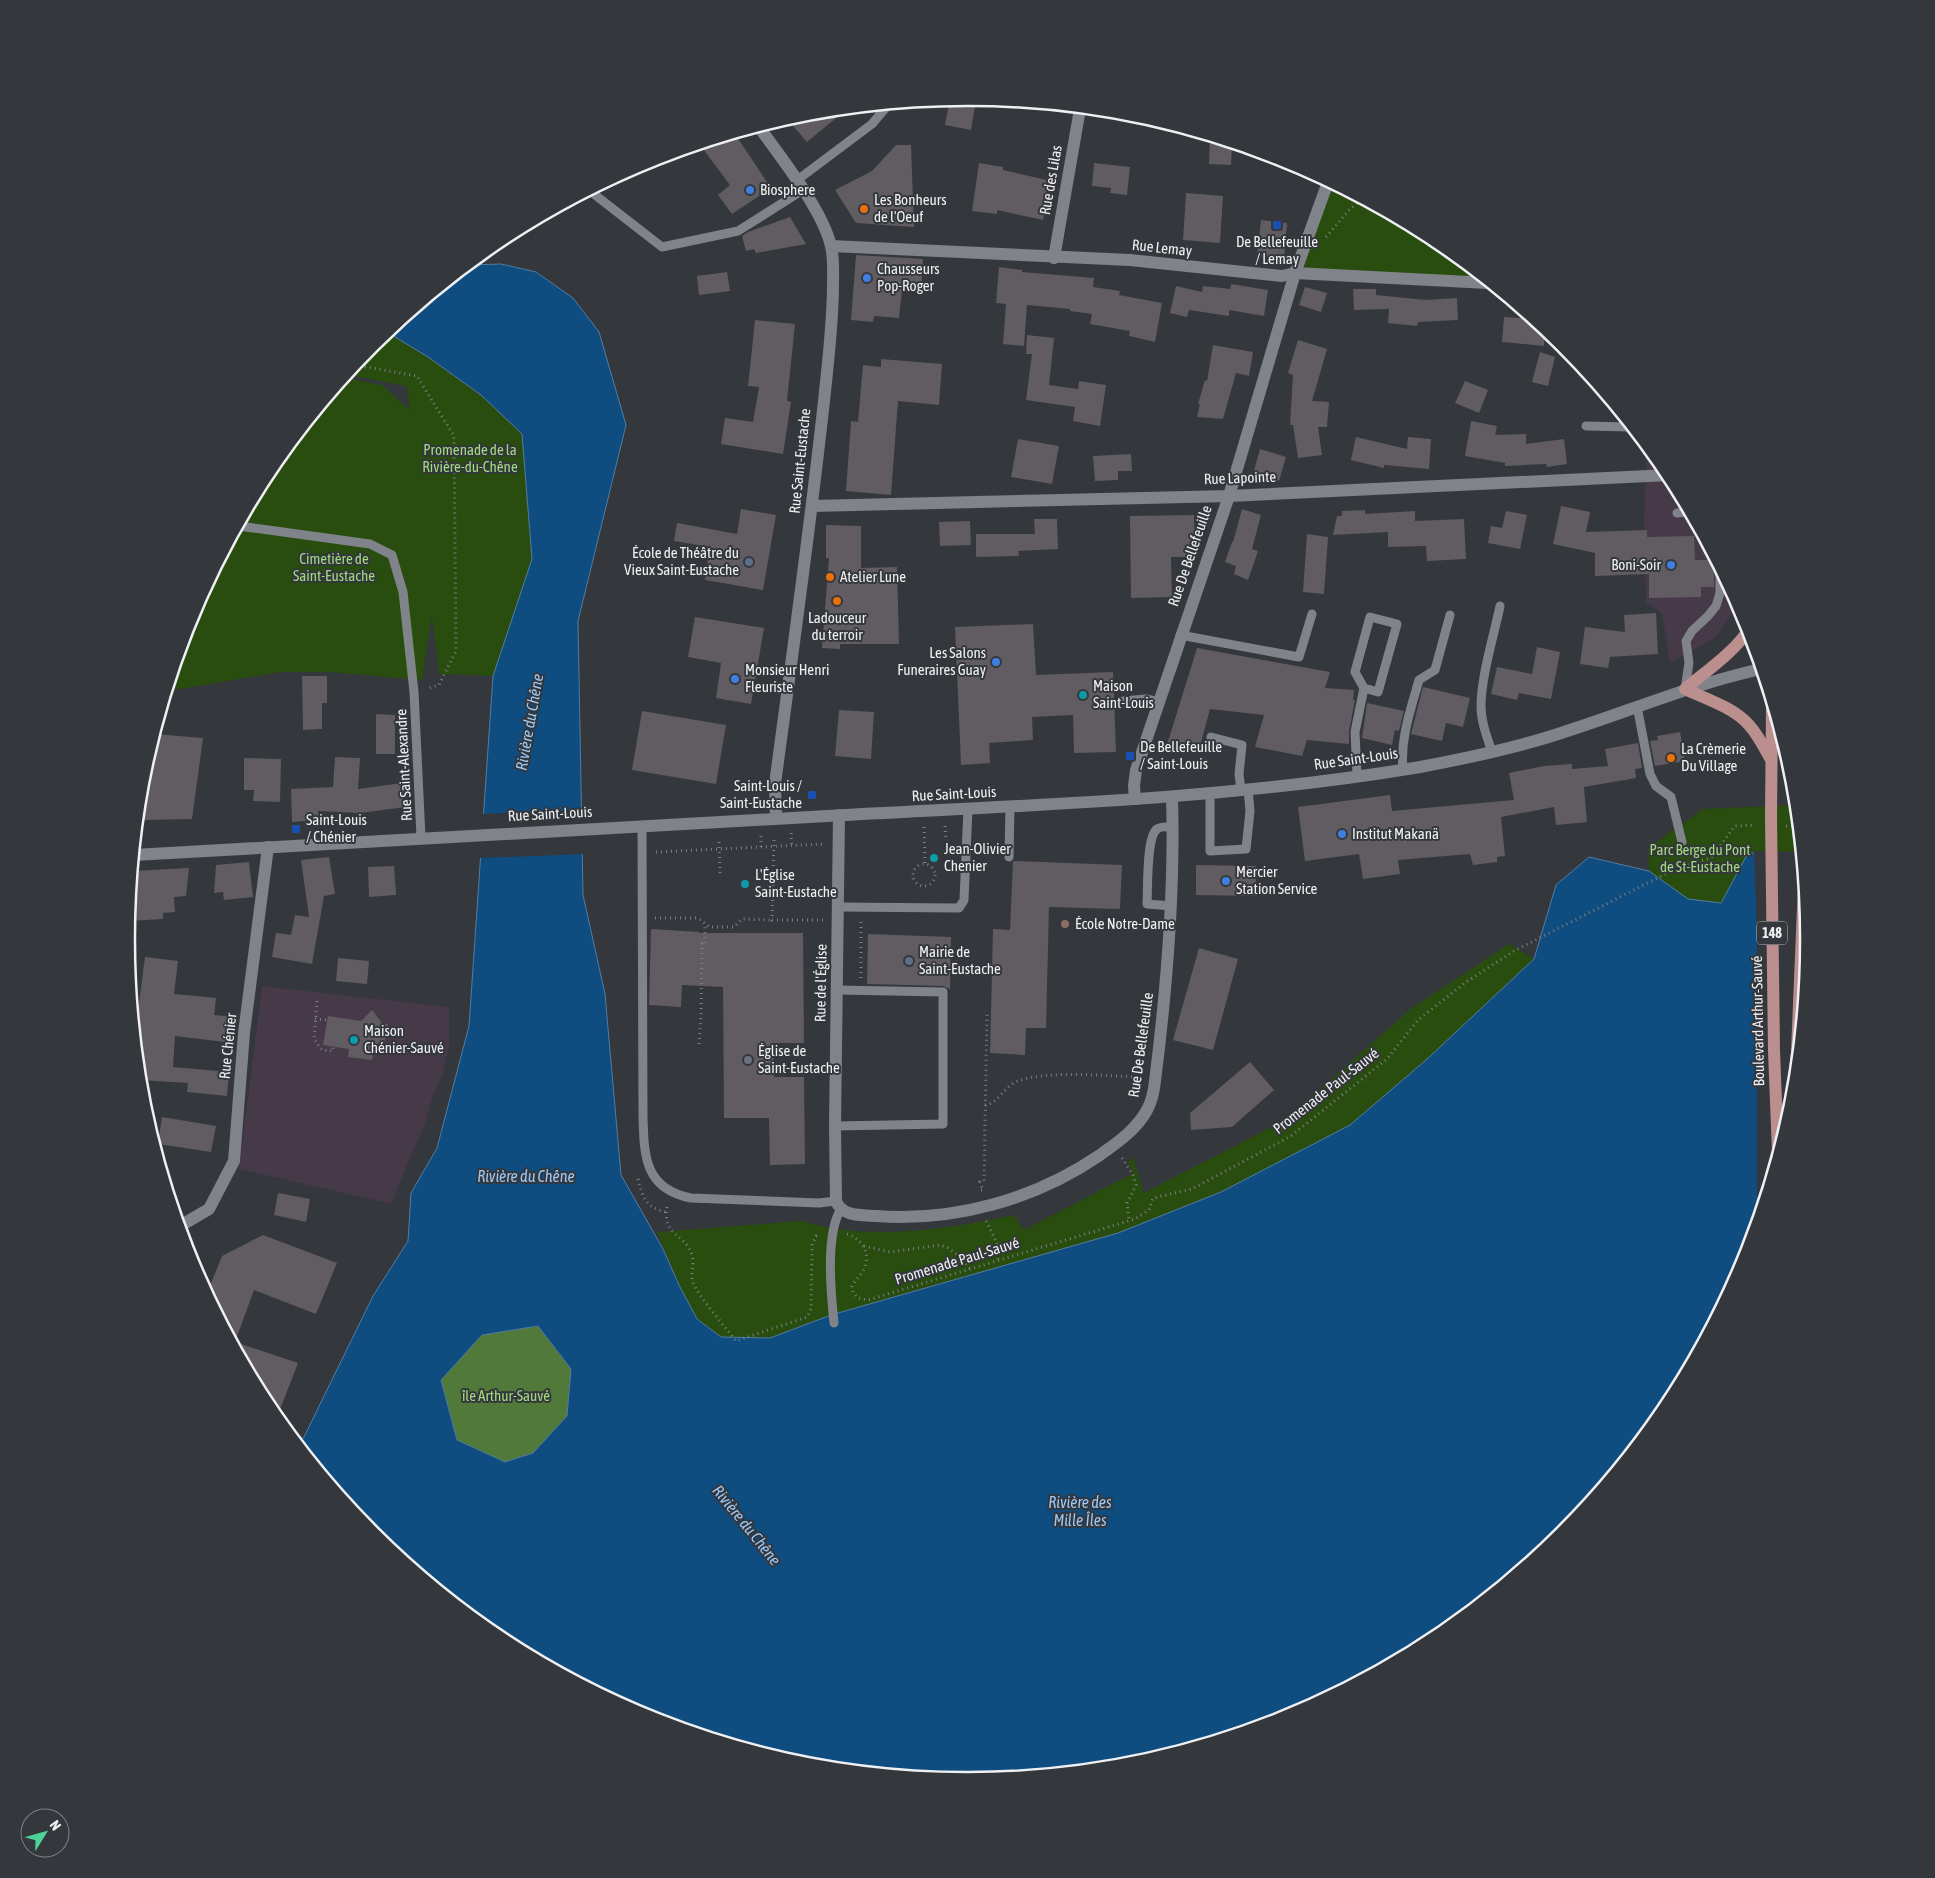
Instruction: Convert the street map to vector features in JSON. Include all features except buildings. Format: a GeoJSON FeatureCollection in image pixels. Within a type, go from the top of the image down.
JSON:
{"type":"FeatureCollection","features":[{"type":"Feature","properties":{"kind":"main road"},"geometry":{"type":"LineString","coordinates":[[1743,637],[1730,652],[1685,689],[1741,718],[1755,733],[1770,758]]}},
{"type":"Feature","properties":{"kind":"main road","name":"Boulevard Arthur-Sauvé"},"geometry":{"type":"LineString","coordinates":[[1771,721],[1770,758],[1774,1051],[1777,1132]]}},
{"type":"Feature","properties":{"kind":"street","name":"Rue des Lilas"},"geometry":{"type":"LineString","coordinates":[[1054,258],[1079,114]]}},
{"type":"Feature","properties":{"kind":"street","name":"Rue Saint-Eustache"},"geometry":{"type":"LineString","coordinates":[[766,132],[824,226],[831,246],[833,261],[833,301],[812,506],[775,784],[776,818]]}},
{"type":"Feature","properties":{"kind":"street","name":"Rue De Bellefeuille"},"geometry":{"type":"LineString","coordinates":[[1135,799],[1136,770],[1228,496],[1295,273],[1326,188]]}},
{"type":"Feature","properties":{"kind":"street","name":"Rue Lemay"},"geometry":{"type":"LineString","coordinates":[[831,246],[1054,258],[1130,260],[1282,276],[1295,273],[1480,283]]}},
{"type":"Feature","properties":{"kind":"street","name":"Rue Lapointe"},"geometry":{"type":"LineString","coordinates":[[812,506],[1228,496],[1660,475]]}},
{"type":"Feature","properties":{"kind":"street","name":"Rue Saint-Louis"},"geometry":{"type":"LineString","coordinates":[[140,855],[421,837],[1010,807],[1172,797],[1244,790],[1403,769],[1492,752],[1562,733],[1685,689],[1755,670]]}},
{"type":"Feature","properties":{"kind":"street","name":"Rue De Bellefeuille"},"geometry":{"type":"LineString","coordinates":[[839,1205],[855,1215],[906,1217],[925,1216],[1010,1200],[1071,1173],[1131,1132],[1147,1110],[1154,1089],[1167,975],[1172,906],[1172,797]]}},
{"type":"Feature","properties":{"kind":"street","name":"Rue de l'Église"},"geometry":{"type":"LineString","coordinates":[[839,815],[835,1126],[839,1205]]}},
{"type":"Feature","properties":{"kind":"street","name":"Rue Chénier"},"geometry":{"type":"LineString","coordinates":[[185,1223],[209,1209],[234,1161],[244,1033],[268,847]]}},
{"type":"Feature","properties":{"kind":"lane"},"geometry":{"type":"LineString","coordinates":[[594,194],[662,247],[738,231],[800,185],[872,124],[883,111]]}},
{"type":"Feature","properties":{"kind":"lane"},"geometry":{"type":"LineString","coordinates":[[1586,426],[1624,427]]}},
{"type":"Feature","properties":{"kind":"lane"},"geometry":{"type":"LineString","coordinates":[[1676,513],[1683,512]]}},
{"type":"Feature","properties":{"kind":"lane","name":"Rue Saint-Alexandre"},"geometry":{"type":"LineString","coordinates":[[244,527],[370,544],[392,555],[403,592],[414,692],[421,837]]}},
{"type":"Feature","properties":{"kind":"lane"},"geometry":{"type":"LineString","coordinates":[[1685,689],[1689,663],[1686,640],[1716,606],[1720,593],[1720,584]]}},
{"type":"Feature","properties":{"kind":"lane"},"geometry":{"type":"LineString","coordinates":[[1492,752],[1482,721],[1481,706],[1500,606]]}},
{"type":"Feature","properties":{"kind":"lane"},"geometry":{"type":"LineString","coordinates":[[1180,635],[1299,656],[1312,614]]}},
{"type":"Feature","properties":{"kind":"lane"},"geometry":{"type":"LineString","coordinates":[[1403,769],[1403,737],[1419,680],[1435,670],[1450,615]]}},
{"type":"Feature","properties":{"kind":"lane"},"geometry":{"type":"LineString","coordinates":[[1357,775],[1356,732],[1364,688],[1355,672],[1370,617],[1397,624],[1378,692],[1364,688]]}},
{"type":"Feature","properties":{"kind":"lane"},"geometry":{"type":"LineString","coordinates":[[1123,701],[1146,700],[1160,702]]}},
{"type":"Feature","properties":{"kind":"lane"},"geometry":{"type":"LineString","coordinates":[[1637,706],[1650,774],[1656,786],[1672,797],[1682,842]]}},
{"type":"Feature","properties":{"kind":"lane"},"geometry":{"type":"LineString","coordinates":[[1210,793],[1210,850],[1246,849],[1250,811],[1239,774],[1242,745],[1211,737]]}},
{"type":"Feature","properties":{"kind":"lane"},"geometry":{"type":"LineString","coordinates":[[1009,857],[1010,807]]}},
{"type":"Feature","properties":{"kind":"lane"},"geometry":{"type":"LineString","coordinates":[[838,907],[959,908],[964,900],[968,809]]}},
{"type":"Feature","properties":{"kind":"lane"},"geometry":{"type":"LineString","coordinates":[[642,826],[643,1117],[644,1144],[649,1167],[666,1190],[679,1196],[839,1205],[834,1223],[832,1256],[831,1293],[834,1323]]}},
{"type":"Feature","properties":{"kind":"lane"},"geometry":{"type":"LineString","coordinates":[[1172,906],[1147,904],[1149,850],[1152,837],[1158,828],[1173,827]]}},
{"type":"Feature","properties":{"kind":"lane"},"geometry":{"type":"LineString","coordinates":[[835,1126],[943,1124],[943,992],[837,990]]}},
{"type":"Feature","properties":{"kind":"path"},"geometry":{"type":"LineString","coordinates":[[363,367],[417,376],[454,436],[456,651],[440,685],[414,692]]}},
{"type":"Feature","properties":{"kind":"path"},"geometry":{"type":"LineString","coordinates":[[946,826],[946,840]]}},
{"type":"Feature","properties":{"kind":"path"},"geometry":{"type":"LineString","coordinates":[[924,827],[925,863]]}},
{"type":"Feature","properties":{"kind":"path","name":"Promenade Paul-Sauvé"},"geometry":{"type":"LineString","coordinates":[[863,1246],[867,1256],[866,1265],[852,1287],[855,1296],[868,1300],[1129,1220],[1148,1210],[1153,1198],[1192,1189],[1281,1142],[1301,1129],[1387,1058],[1425,1014],[1466,982],[1514,951],[1677,868],[1711,858],[1731,831]]}},
{"type":"Feature","properties":{"kind":"path"},"geometry":{"type":"LineString","coordinates":[[791,832],[792,846]]}},
{"type":"Feature","properties":{"kind":"path"},"geometry":{"type":"LineString","coordinates":[[760,847],[761,834]]}},
{"type":"Feature","properties":{"kind":"path"},"geometry":{"type":"LineString","coordinates":[[772,920],[774,840]]}},
{"type":"Feature","properties":{"kind":"path"},"geometry":{"type":"LineString","coordinates":[[719,842],[720,873]]}},
{"type":"Feature","properties":{"kind":"path"},"geometry":{"type":"LineString","coordinates":[[652,846],[652,853],[825,844]]}},
{"type":"Feature","properties":{"kind":"path"},"geometry":{"type":"LineString","coordinates":[[925,863],[934,868],[936,875],[933,882],[924,886],[916,883],[913,874],[918,866],[925,863]]}},
{"type":"Feature","properties":{"kind":"path"},"geometry":{"type":"LineString","coordinates":[[861,917],[861,978]]}},
{"type":"Feature","properties":{"kind":"path"},"geometry":{"type":"LineString","coordinates":[[649,918],[696,918],[709,927],[734,927],[742,919],[824,920]]}},
{"type":"Feature","properties":{"kind":"path"},"geometry":{"type":"LineString","coordinates":[[699,1044],[702,1016],[702,944],[705,945],[705,924]]}},
{"type":"Feature","properties":{"kind":"path"},"geometry":{"type":"LineString","coordinates":[[317,1001],[314,1039],[322,1050],[333,1051],[333,1046]]}},
{"type":"Feature","properties":{"kind":"path"},"geometry":{"type":"LineString","coordinates":[[983,1190],[980,1182],[984,1181],[987,1012]]}},
{"type":"Feature","properties":{"kind":"path"},"geometry":{"type":"LineString","coordinates":[[316,1019],[327,1020]]}},
{"type":"Feature","properties":{"kind":"path"},"geometry":{"type":"LineString","coordinates":[[985,1105],[994,1102],[1005,1088],[1030,1078],[1046,1076],[1137,1077],[1136,1085]]}},
{"type":"Feature","properties":{"kind":"path"},"geometry":{"type":"LineString","coordinates":[[1120,1155],[1133,1175],[1136,1185],[1126,1206],[1129,1220]]}},
{"type":"Feature","properties":{"kind":"path"},"geometry":{"type":"LineString","coordinates":[[638,1176],[644,1198],[648,1204],[657,1210],[666,1212]]}},
{"type":"Feature","properties":{"kind":"path"},"geometry":{"type":"LineString","coordinates":[[667,1207],[667,1224],[669,1228],[685,1244],[692,1255],[692,1279],[694,1285],[736,1341],[807,1317],[811,1309],[812,1245],[816,1236],[823,1234]]}},
{"type":"Feature","properties":{"kind":"path"},"geometry":{"type":"LineString","coordinates":[[986,1219],[997,1243],[998,1260]]}},
{"type":"Feature","properties":{"kind":"path"},"geometry":{"type":"LineString","coordinates":[[846,1234],[858,1240],[863,1246],[890,1252],[940,1245],[948,1248],[963,1259],[970,1269]]}},
{"type":"Feature","properties":{"kind":"shaded area"},"geometry":{"type":"Polygon","coordinates":[[[1647,458],[1689,523],[1733,612],[1716,637],[1670,663],[1662,613],[1646,602],[1644,517],[1647,458]]]}},
{"type":"Feature","properties":{"kind":"shaded area"},"geometry":{"type":"Polygon","coordinates":[[[262,986],[449,1007],[449,1046],[442,1076],[392,1204],[239,1169],[262,986]]]}},
{"type":"Feature","properties":{"kind":"green space"},"geometry":{"type":"Polygon","coordinates":[[[1332,190],[1384,218],[1430,247],[1480,283],[1295,273],[1332,190]]]}},
{"type":"Feature","properties":{"kind":"green space","name":"Cimetière de Saint-Eustache"},"geometry":{"type":"Polygon","coordinates":[[[394,336],[428,357],[481,395],[522,434],[532,559],[493,676],[439,674],[432,615],[422,680],[328,672],[280,672],[173,690],[198,620],[221,571],[246,523],[275,476],[307,432],[351,379],[382,385],[410,410],[407,386],[354,376],[394,336]]]}},
{"type":"Feature","properties":{"kind":"green space","name":"Parc Berge du Pont de St-Eustache"},"geometry":{"type":"Polygon","coordinates":[[[1789,805],[1795,854],[1748,853],[1721,903],[1688,899],[1649,871],[1648,848],[1703,809],[1789,805]]]}},
{"type":"Feature","properties":{"kind":"green space"},"geometry":{"type":"Polygon","coordinates":[[[1509,944],[1534,959],[1433,1055],[1351,1125],[1221,1192],[1118,1233],[831,1315],[770,1338],[721,1337],[697,1319],[679,1285],[657,1232],[802,1221],[854,1231],[908,1231],[962,1225],[1014,1215],[1024,1230],[1134,1173],[1128,1161],[1133,1157],[1144,1193],[1283,1121],[1412,1008],[1509,944]]]}},
{"type":"Feature","properties":{"kind":"green space","name":"île Arthur-Sauvé"},"geometry":{"type":"Polygon","coordinates":[[[538,1326],[571,1369],[567,1416],[533,1453],[505,1462],[457,1440],[441,1380],[482,1335],[538,1326]]]}},
{"type":"Feature","properties":{"kind":"water","name":"Rivière des Mille Îles"},"geometry":{"type":"Polygon","coordinates":[[[501,264],[536,272],[573,298],[599,332],[626,425],[578,621],[583,895],[605,994],[621,1175],[663,1249],[697,1319],[721,1337],[770,1338],[831,1315],[1118,1233],[1221,1192],[1350,1125],[1426,1060],[1534,959],[1556,885],[1589,857],[1649,871],[1688,899],[1721,903],[1748,853],[1795,854],[1800,939],[1793,1048],[1772,1155],[1756,1207],[1737,1258],[1689,1355],[1660,1402],[1594,1488],[1517,1565],[1474,1600],[1384,1660],[1336,1686],[1235,1728],[1130,1756],[1076,1765],[968,1772],[913,1770],[859,1765],[805,1756],[752,1743],[700,1728],[599,1686],[551,1660],[461,1600],[418,1565],[341,1488],[302,1439],[373,1296],[408,1241],[411,1193],[437,1148],[469,1026],[493,676],[532,559],[522,434],[481,395],[428,357],[394,336],[418,313],[480,265],[501,264]],[[538,1326],[482,1335],[441,1380],[457,1440],[505,1462],[533,1453],[567,1416],[571,1369],[538,1326]]]}},
{"type":"Feature","properties":{"kind":"pier"},"geometry":{"type":"Polygon","coordinates":[[[584,810],[585,854],[478,858],[481,814],[584,810]]]}},
{"type":"Feature","properties":{"kind":"pier"},"geometry":{"type":"Polygon","coordinates":[[[1754,851],[1795,852],[1800,939],[1793,1048],[1772,1155],[1757,1204],[1757,929],[1754,851]]]}},
{"type":"Feature","properties":{"kind":"place","name":"Biosphere"},"geometry":{"type":"Point","coordinates":[750,190]}},
{"type":"Feature","properties":{"kind":"place","name":"Les Bonheurs de l'Oeuf"},"geometry":{"type":"Point","coordinates":[864,209]}},
{"type":"Feature","properties":{"kind":"place","name":"De Bellefeuille / Lemay"},"geometry":{"type":"Point","coordinates":[1277,225]}},
{"type":"Feature","properties":{"kind":"place","name":"Chausseurs Pop-Roger"},"geometry":{"type":"Point","coordinates":[867,278]}},
{"type":"Feature","properties":{"kind":"place","name":"École de Théâtre du Vieux Saint-Eustache"},"geometry":{"type":"Point","coordinates":[749,562]}},
{"type":"Feature","properties":{"kind":"place","name":"Boni-Soir"},"geometry":{"type":"Point","coordinates":[1671,565]}},
{"type":"Feature","properties":{"kind":"place","name":"Atelier Lune"},"geometry":{"type":"Point","coordinates":[830,577]}},
{"type":"Feature","properties":{"kind":"place","name":"Ladouceur du terroir"},"geometry":{"type":"Point","coordinates":[837,601]}},
{"type":"Feature","properties":{"kind":"place","name":"Les Salons Funeraires Guay"},"geometry":{"type":"Point","coordinates":[996,662]}},
{"type":"Feature","properties":{"kind":"place","name":"Monsieur Henri Fleuriste"},"geometry":{"type":"Point","coordinates":[735,679]}},
{"type":"Feature","properties":{"kind":"place","name":"Maison Saint-Louis"},"geometry":{"type":"Point","coordinates":[1083,695]}},
{"type":"Feature","properties":{"kind":"place","name":"De Bellefeuille / Saint-Louis"},"geometry":{"type":"Point","coordinates":[1130,756]}},
{"type":"Feature","properties":{"kind":"place","name":"La Crèmerie Du Village"},"geometry":{"type":"Point","coordinates":[1671,758]}},
{"type":"Feature","properties":{"kind":"place","name":"Saint-Louis / Saint-Eustache"},"geometry":{"type":"Point","coordinates":[812,795]}},
{"type":"Feature","properties":{"kind":"place","name":"Saint-Louis / Chénier"},"geometry":{"type":"Point","coordinates":[296,829]}},
{"type":"Feature","properties":{"kind":"place","name":"Institut Makanä"},"geometry":{"type":"Point","coordinates":[1342,834]}},
{"type":"Feature","properties":{"kind":"place","name":"Jean-Olivier Chenier"},"geometry":{"type":"Point","coordinates":[934,858]}},
{"type":"Feature","properties":{"kind":"place","name":"Mercier Station Service"},"geometry":{"type":"Point","coordinates":[1226,881]}},
{"type":"Feature","properties":{"kind":"place","name":"L'Église Saint-Eustache"},"geometry":{"type":"Point","coordinates":[745,884]}},
{"type":"Feature","properties":{"kind":"place","name":"École Notre-Dame"},"geometry":{"type":"Point","coordinates":[1065,924]}},
{"type":"Feature","properties":{"kind":"place","name":"Mairie de Saint-Eustache"},"geometry":{"type":"Point","coordinates":[909,961]}},
{"type":"Feature","properties":{"kind":"place","name":"Maison Chénier-Sauvé"},"geometry":{"type":"Point","coordinates":[354,1040]}},
{"type":"Feature","properties":{"kind":"place","name":"Église de Saint-Eustache"},"geometry":{"type":"Point","coordinates":[748,1060]}},
{"type":"Feature","properties":{"kind":"park label","name":"Promenade de la Rivière-du-Chêne"},"geometry":{"type":"Point","coordinates":[470,458]}},
{"type":"Feature","properties":{"kind":"water label","name":"Rivière du Chêne"},"geometry":{"type":"Point","coordinates":[529,722]}},
{"type":"Feature","properties":{"kind":"water label","name":"Rivière du Chêne"},"geometry":{"type":"Point","coordinates":[526,1176]}},
{"type":"Feature","properties":{"kind":"water label","name":"Rivière du Chêne"},"geometry":{"type":"Point","coordinates":[747,1525]}}]}
